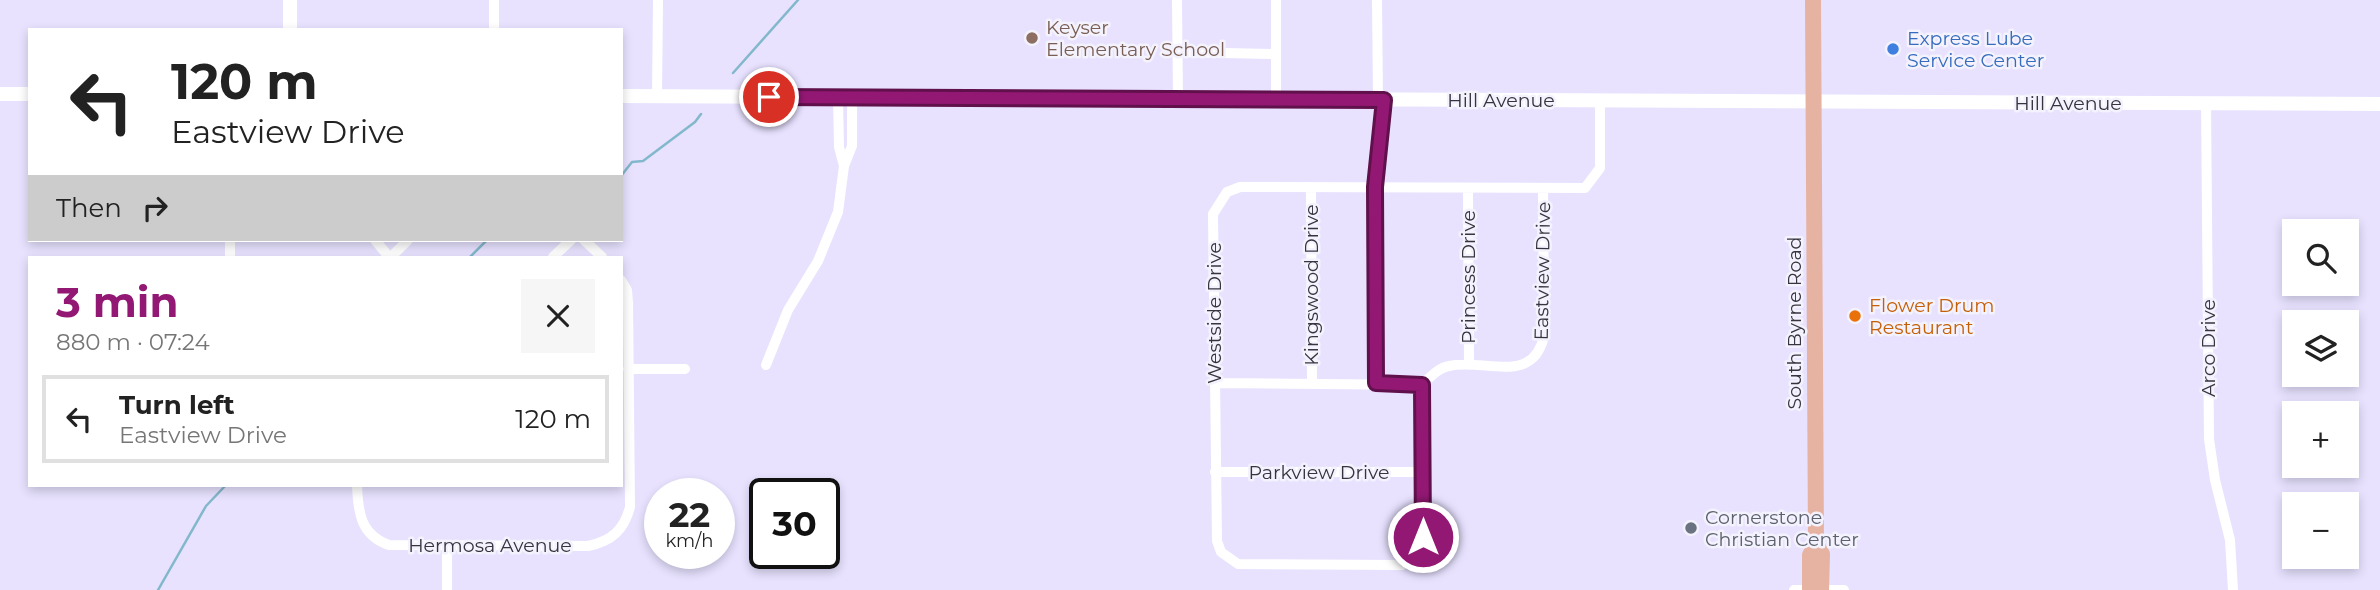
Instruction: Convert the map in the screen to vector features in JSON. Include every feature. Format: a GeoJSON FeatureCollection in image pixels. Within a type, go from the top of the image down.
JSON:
{"type":"FeatureCollection","features":[{"type":"Feature","properties":{"kind":"main road"},"geometry":{"type":"LineString","coordinates":[[290,0],[290,28]]}},
{"type":"Feature","properties":{"kind":"main road","name":"South Byrne Road"},"geometry":{"type":"LineString","coordinates":[[1809,590],[1810,555],[1816,544],[1814,0]]}},
{"type":"Feature","properties":{"kind":"main road"},"geometry":{"type":"LineString","coordinates":[[0,94],[28,94]]}},
{"type":"Feature","properties":{"kind":"main road","name":"Hill Avenue"},"geometry":{"type":"LineString","coordinates":[[623,96],[2380,104]]}},
{"type":"Feature","properties":{"kind":"main road","name":"South Byrne Road"},"geometry":{"type":"LineString","coordinates":[[1816,544],[1822,554],[1821,590]]}},
{"type":"Feature","properties":{"kind":"street"},"geometry":{"type":"LineString","coordinates":[[494,0],[494,28]]}},
{"type":"Feature","properties":{"kind":"street"},"geometry":{"type":"LineString","coordinates":[[657,96],[658,0]]}},
{"type":"Feature","properties":{"kind":"street"},"geometry":{"type":"LineString","coordinates":[[1177,0],[1178,99]]}},
{"type":"Feature","properties":{"kind":"street"},"geometry":{"type":"LineString","coordinates":[[1276,0],[1276,99]]}},
{"type":"Feature","properties":{"kind":"street"},"geometry":{"type":"LineString","coordinates":[[1376,383],[1375,187],[1381,100],[1377,0]]}},
{"type":"Feature","properties":{"kind":"street"},"geometry":{"type":"LineString","coordinates":[[1178,52],[1276,54]]}},
{"type":"Feature","properties":{"kind":"street"},"geometry":{"type":"LineString","coordinates":[[766,365],[788,310],[818,261],[838,212],[844,166],[852,146],[845,97]]}},
{"type":"Feature","properties":{"kind":"street","name":"Westside Drive"},"geometry":{"type":"LineString","coordinates":[[1423,472],[1423,537],[1416,553],[1402,565],[1238,564],[1221,552],[1216,531],[1213,214],[1227,192],[1240,187],[1585,188],[1600,168],[1600,101]]}},
{"type":"Feature","properties":{"kind":"street","name":"Arco Drive"},"geometry":{"type":"LineString","coordinates":[[2206,103],[2209,439],[2214,480],[2230,540],[2233,590]]}},
{"type":"Feature","properties":{"kind":"street","name":"Kingswood Drive"},"geometry":{"type":"LineString","coordinates":[[1311,187],[1312,383]]}},
{"type":"Feature","properties":{"kind":"street","name":"Eastview Drive"},"geometry":{"type":"LineString","coordinates":[[1422,385],[1447,366],[1517,366],[1532,361],[1541,349],[1544,336],[1543,188]]}},
{"type":"Feature","properties":{"kind":"street","name":"Princess Drive"},"geometry":{"type":"LineString","coordinates":[[1468,189],[1469,365]]}},
{"type":"Feature","properties":{"kind":"street"},"geometry":{"type":"LineString","coordinates":[[377,242],[389,256]]}},
{"type":"Feature","properties":{"kind":"street"},"geometry":{"type":"LineString","coordinates":[[391,256],[406,242]]}},
{"type":"Feature","properties":{"kind":"street"},"geometry":{"type":"LineString","coordinates":[[554,256],[569,242]]}},
{"type":"Feature","properties":{"kind":"street"},"geometry":{"type":"LineString","coordinates":[[586,242],[601,256]]}},
{"type":"Feature","properties":{"kind":"street"},"geometry":{"type":"LineString","coordinates":[[623,283],[627,290],[628,369],[685,369]]}},
{"type":"Feature","properties":{"kind":"street","name":"Hermosa Avenue"},"geometry":{"type":"LineString","coordinates":[[357,487],[358,508],[366,530],[377,540],[389,545],[588,546],[604,543],[617,534],[627,521],[630,507],[628,369]]}},
{"type":"Feature","properties":{"kind":"street"},"geometry":{"type":"LineString","coordinates":[[1214,383],[1422,385],[1423,472]]}},
{"type":"Feature","properties":{"kind":"street","name":"Parkview Drive"},"geometry":{"type":"LineString","coordinates":[[1215,471],[1423,472]]}},
{"type":"Feature","properties":{"kind":"street"},"geometry":{"type":"LineString","coordinates":[[447,546],[447,590]]}},
{"type":"Feature","properties":{"kind":"street","name":"South Byrne Road"},"geometry":{"type":"LineString","coordinates":[[1794,590],[1809,590]]}},
{"type":"Feature","properties":{"kind":"street","name":"South Byrne Road"},"geometry":{"type":"LineString","coordinates":[[1821,590],[1844,590]]}},
{"type":"Feature","properties":{"kind":"waterway"},"geometry":{"type":"LineString","coordinates":[[733,73],[798,0]]}},
{"type":"Feature","properties":{"kind":"waterway"},"geometry":{"type":"LineString","coordinates":[[623,173],[632,162],[643,161],[695,122],[701,114]]}},
{"type":"Feature","properties":{"kind":"waterway"},"geometry":{"type":"LineString","coordinates":[[471,256],[485,242]]}},
{"type":"Feature","properties":{"kind":"waterway"},"geometry":{"type":"LineString","coordinates":[[158,590],[206,506],[224,487]]}},
{"type":"Feature","properties":{"kind":"place","name":"Keyser Elementary School"},"geometry":{"type":"Point","coordinates":[1032,38]}},
{"type":"Feature","properties":{"kind":"place","name":"Express Lube Service Center"},"geometry":{"type":"Point","coordinates":[1893,49]}},
{"type":"Feature","properties":{"kind":"place","name":"Flower Drum Restaurant"},"geometry":{"type":"Point","coordinates":[1855,316]}},
{"type":"Feature","properties":{"kind":"place","name":"Cornerstone Christian Center"},"geometry":{"type":"Point","coordinates":[1691,528]}},
{"type":"Feature","properties":{"kind":"route"},"geometry":{"type":"LineString","coordinates":[[769,97],[1384,100],[1375,187],[1376,383],[1422,385],[1423,537]]}}]}
